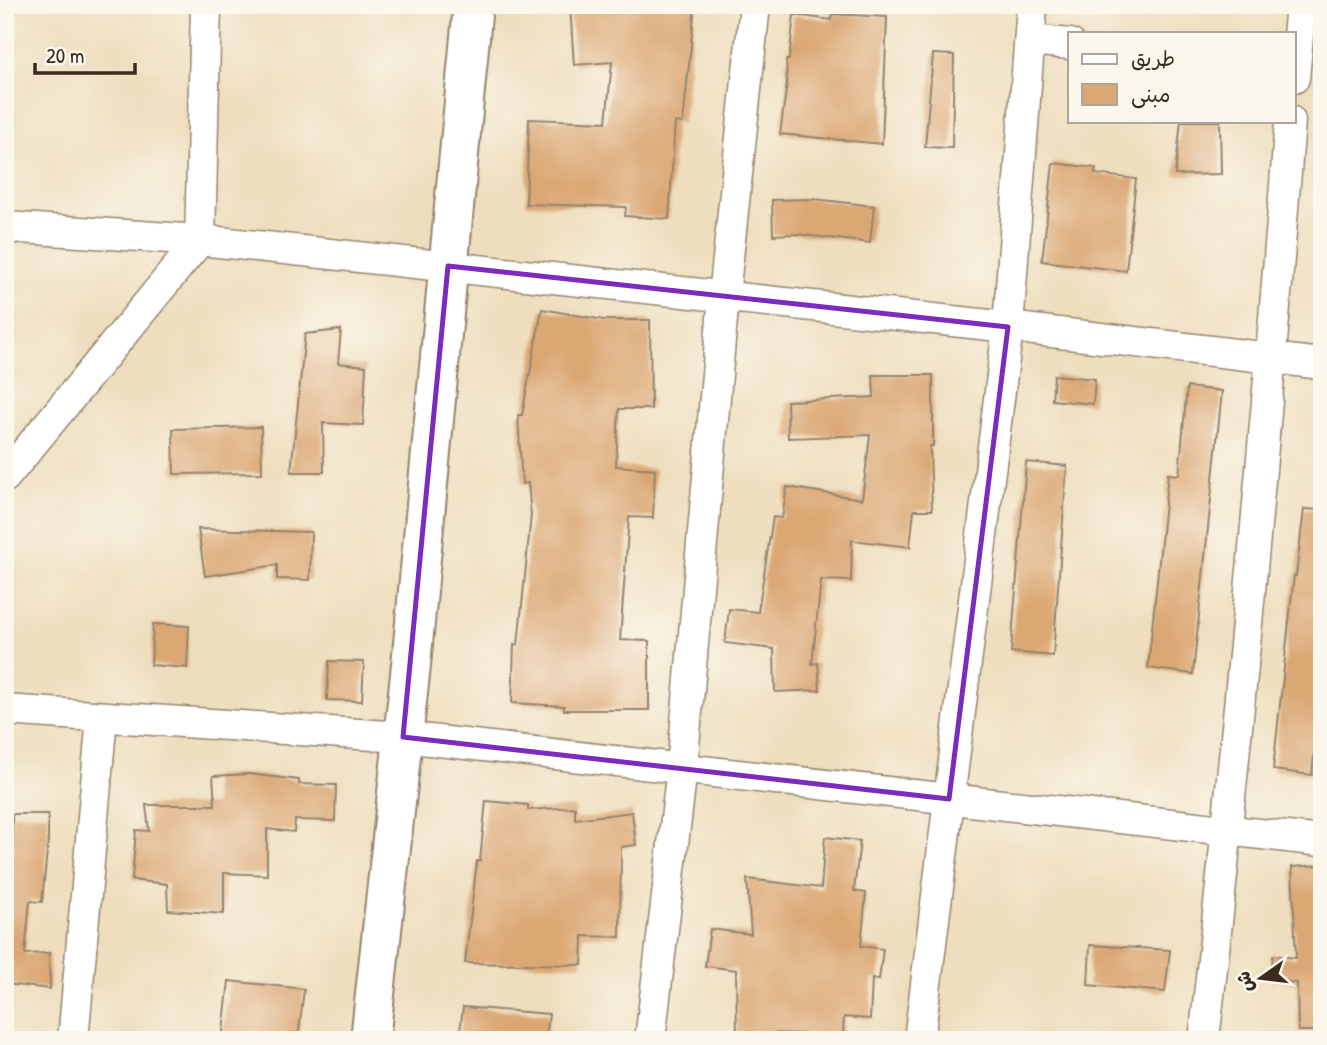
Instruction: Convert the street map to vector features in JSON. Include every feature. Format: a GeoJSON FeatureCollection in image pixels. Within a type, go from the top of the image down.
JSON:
{"type":"FeatureCollection","features":[{"type":"Feature","properties":{"kind":"street"},"geometry":{"type":"LineString","coordinates":[[5,477],[201,240],[206,5]]}},
{"type":"Feature","properties":{"kind":"street"},"geometry":{"type":"LineString","coordinates":[[370,1040],[403,737],[473,5]]}},
{"type":"Feature","properties":{"kind":"street"},"geometry":{"type":"LineString","coordinates":[[650,1040],[682,768],[724,296],[755,5]]}},
{"type":"Feature","properties":{"kind":"street"},"geometry":{"type":"LineString","coordinates":[[919,1040],[1008,327],[1032,5]]}},
{"type":"Feature","properties":{"kind":"street"},"geometry":{"type":"LineString","coordinates":[[1301,5],[1301,66]]}},
{"type":"Feature","properties":{"kind":"street"},"geometry":{"type":"LineString","coordinates":[[1030,40],[1068,44]]}},
{"type":"Feature","properties":{"kind":"street"},"geometry":{"type":"LineString","coordinates":[[1204,1040],[1228,830],[1290,122]]}},
{"type":"Feature","properties":{"kind":"street"},"geometry":{"type":"LineString","coordinates":[[5,228],[201,240],[448,265],[1322,364]]}},
{"type":"Feature","properties":{"kind":"street"},"geometry":{"type":"LineString","coordinates":[[5,710],[403,737],[1322,841]]}},
{"type":"Feature","properties":{"kind":"street"},"geometry":{"type":"LineString","coordinates":[[73,1040],[102,717]]}},
{"type":"Feature","properties":{"kind":"highlighted area"},"geometry":{"type":"Polygon","coordinates":[[[448,266],[1008,327],[949,799],[403,737],[448,266]]]}},
{"type":"Feature","properties":{"kind":"building"},"geometry":{"type":"Polygon","coordinates":[[[570,5],[695,5],[683,123],[675,122],[669,219],[625,216],[626,207],[526,204],[529,119],[606,122],[612,62],[574,65],[570,5]]]}},
{"type":"Feature","properties":{"kind":"building"},"geometry":{"type":"Polygon","coordinates":[[[832,14],[887,17],[882,144],[780,134],[787,83],[786,60],[789,60],[794,15],[831,20],[832,14]]]}},
{"type":"Feature","properties":{"kind":"building"},"geometry":{"type":"Polygon","coordinates":[[[933,54],[954,55],[952,148],[925,147],[933,54]]]}},
{"type":"Feature","properties":{"kind":"building"},"geometry":{"type":"Polygon","coordinates":[[[1181,122],[1220,122],[1221,174],[1175,175],[1181,122]]]}},
{"type":"Feature","properties":{"kind":"building"},"geometry":{"type":"Polygon","coordinates":[[[1053,163],[1096,168],[1095,174],[1136,179],[1126,271],[1042,261],[1053,163]]]}},
{"type":"Feature","properties":{"kind":"building"},"geometry":{"type":"Polygon","coordinates":[[[814,199],[874,206],[870,243],[796,234],[773,235],[772,200],[814,199]]]}},
{"type":"Feature","properties":{"kind":"building"},"geometry":{"type":"Polygon","coordinates":[[[542,309],[604,320],[650,320],[651,409],[619,409],[616,466],[655,469],[653,518],[629,517],[620,640],[649,641],[649,710],[564,710],[564,706],[512,703],[514,644],[518,645],[531,515],[528,483],[522,484],[518,415],[522,415],[542,309]]]}},
{"type":"Feature","properties":{"kind":"building"},"geometry":{"type":"Polygon","coordinates":[[[341,330],[338,363],[366,366],[363,425],[323,423],[324,472],[291,472],[305,334],[341,330]]]}},
{"type":"Feature","properties":{"kind":"building"},"geometry":{"type":"Polygon","coordinates":[[[873,375],[933,375],[933,446],[930,446],[932,510],[914,510],[910,547],[852,540],[851,581],[821,580],[812,664],[818,663],[820,690],[775,692],[774,649],[725,643],[729,609],[758,612],[773,517],[782,518],[787,487],[862,499],[870,435],[788,438],[787,401],[874,397],[873,375]]]}},
{"type":"Feature","properties":{"kind":"building"},"geometry":{"type":"Polygon","coordinates":[[[1054,375],[1095,379],[1093,404],[1052,400],[1054,375]]]}},
{"type":"Feature","properties":{"kind":"building"},"geometry":{"type":"Polygon","coordinates":[[[1187,387],[1222,391],[1193,674],[1148,668],[1168,474],[1179,475],[1187,387]]]}},
{"type":"Feature","properties":{"kind":"building"},"geometry":{"type":"Polygon","coordinates":[[[261,427],[262,473],[174,474],[173,429],[261,427]]]}},
{"type":"Feature","properties":{"kind":"building"},"geometry":{"type":"Polygon","coordinates":[[[1026,462],[1067,466],[1053,656],[1011,652],[1026,462]]]}},
{"type":"Feature","properties":{"kind":"building"},"geometry":{"type":"Polygon","coordinates":[[[1304,509],[1322,510],[1322,685],[1312,775],[1273,770],[1294,575],[1296,576],[1304,509]]]}},
{"type":"Feature","properties":{"kind":"building"},"geometry":{"type":"Polygon","coordinates":[[[198,529],[311,532],[310,580],[277,579],[277,565],[205,576],[198,529]]]}},
{"type":"Feature","properties":{"kind":"building"},"geometry":{"type":"Polygon","coordinates":[[[153,624],[189,626],[187,668],[151,665],[153,624]]]}},
{"type":"Feature","properties":{"kind":"building"},"geometry":{"type":"Polygon","coordinates":[[[329,661],[364,662],[362,701],[327,700],[329,661]]]}},
{"type":"Feature","properties":{"kind":"building"},"geometry":{"type":"Polygon","coordinates":[[[249,774],[299,780],[299,784],[336,785],[335,821],[295,820],[294,832],[267,829],[267,875],[224,873],[224,914],[168,910],[167,884],[132,880],[136,830],[149,831],[146,805],[215,805],[213,776],[249,774]]]}},
{"type":"Feature","properties":{"kind":"building"},"geometry":{"type":"Polygon","coordinates":[[[486,801],[528,805],[528,810],[575,807],[575,819],[632,812],[636,845],[621,847],[620,937],[583,936],[582,965],[465,963],[486,801]]]}},
{"type":"Feature","properties":{"kind":"building"},"geometry":{"type":"Polygon","coordinates":[[[12,814],[48,814],[42,902],[30,901],[25,954],[49,953],[50,989],[5,984],[5,855],[13,856],[12,814]]]}},
{"type":"Feature","properties":{"kind":"building"},"geometry":{"type":"Polygon","coordinates":[[[825,837],[860,841],[854,891],[866,893],[861,946],[883,949],[879,980],[872,979],[870,1019],[844,1017],[843,1035],[774,1033],[774,1040],[737,1040],[736,970],[705,966],[710,929],[751,934],[747,879],[821,888],[825,837]]]}},
{"type":"Feature","properties":{"kind":"building"},"geometry":{"type":"Polygon","coordinates":[[[1322,865],[1322,967],[1315,1031],[1298,1031],[1297,983],[1270,980],[1273,955],[1296,958],[1292,867],[1322,865]]]}},
{"type":"Feature","properties":{"kind":"building"},"geometry":{"type":"Polygon","coordinates":[[[1090,945],[1170,950],[1165,992],[1088,985],[1090,945]]]}},
{"type":"Feature","properties":{"kind":"building"},"geometry":{"type":"Polygon","coordinates":[[[229,981],[304,989],[298,1040],[222,1040],[229,981]]]}},
{"type":"Feature","properties":{"kind":"building"},"geometry":{"type":"Polygon","coordinates":[[[463,1007],[549,1014],[546,1040],[459,1040],[463,1007]]]}}]}
